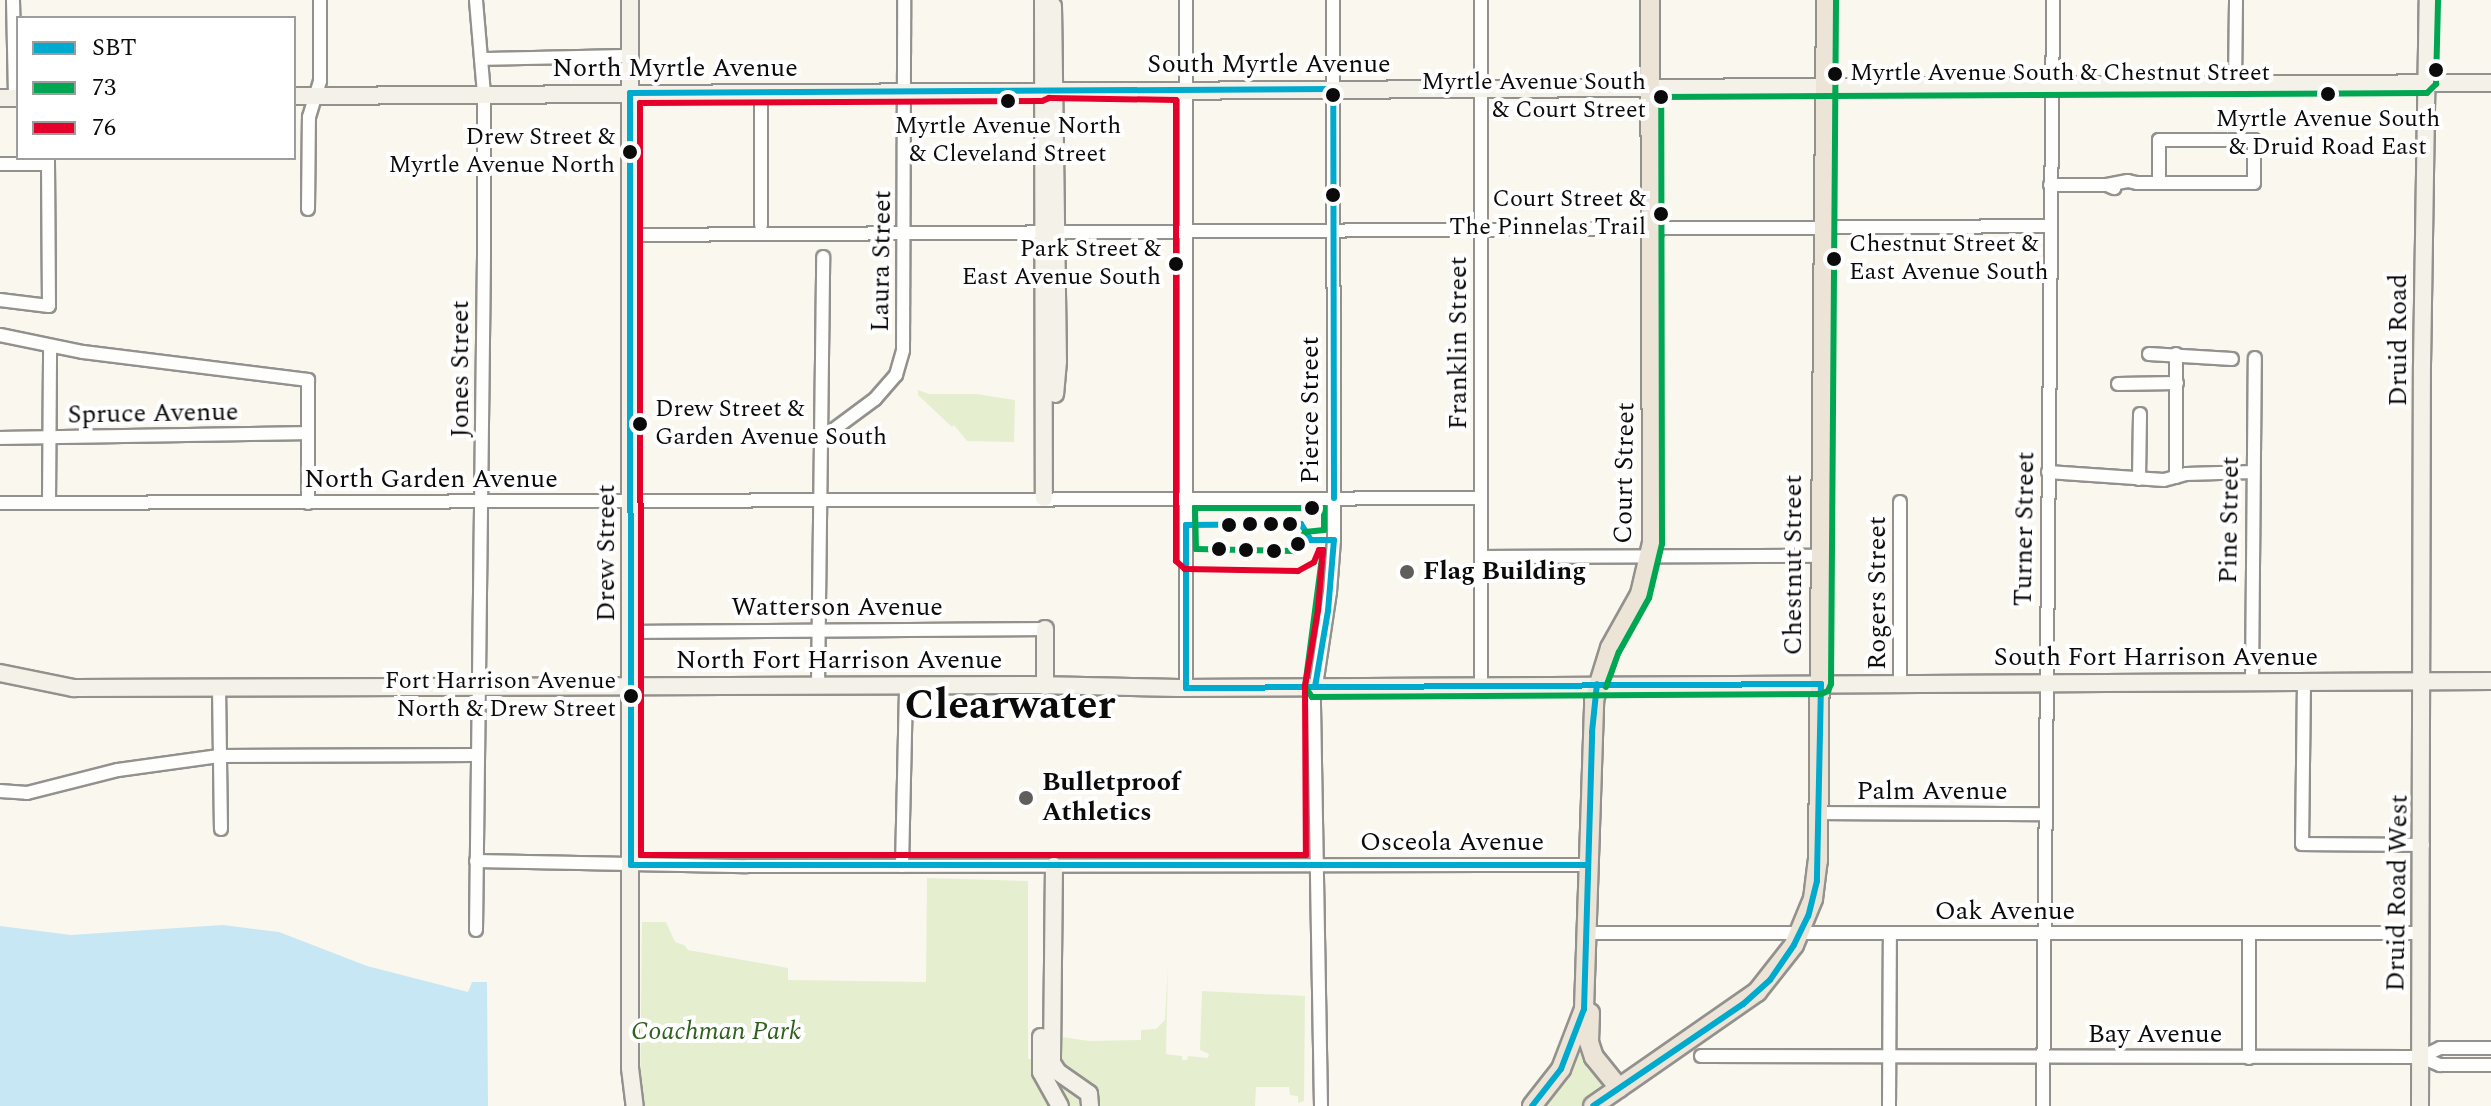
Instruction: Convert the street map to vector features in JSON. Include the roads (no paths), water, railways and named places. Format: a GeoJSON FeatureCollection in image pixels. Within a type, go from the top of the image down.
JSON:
{"type":"FeatureCollection","features":[{"type":"Feature","properties":{"kind":"main road","name":"Court Street"},"geometry":{"type":"LineString","coordinates":[[1532,1106],[1561,1069],[1584,1009],[1592,732],[1597,684],[1610,648],[1640,594],[1650,558],[1653,527],[1650,0]]}},
{"type":"Feature","properties":{"kind":"main road","name":"Chestnut Street"},"geometry":{"type":"LineString","coordinates":[[1593,1106],[1757,992],[1781,967],[1801,933],[1817,881],[1826,0]]}},
{"type":"Feature","properties":{"kind":"main road"},"geometry":{"type":"LineString","coordinates":[[1587,933],[1594,955],[1589,1042],[1594,1057],[1619,1088]]}},
{"type":"Feature","properties":{"kind":"street"},"geometry":{"type":"LineString","coordinates":[[11,98],[13,0]]}},
{"type":"Feature","properties":{"kind":"street"},"geometry":{"type":"LineString","coordinates":[[308,209],[309,117],[320,81],[320,0]]}},
{"type":"Feature","properties":{"kind":"street","name":"Jones Street"},"geometry":{"type":"LineString","coordinates":[[476,0],[484,94],[476,930]]}},
{"type":"Feature","properties":{"kind":"street","name":"Drew Street"},"geometry":{"type":"LineString","coordinates":[[630,0],[630,1068],[635,1106]]}},
{"type":"Feature","properties":{"kind":"street","name":"Laura Street"},"geometry":{"type":"LineString","coordinates":[[821,439],[848,422],[896,375],[903,350],[904,0]]}},
{"type":"Feature","properties":{"kind":"street"},"geometry":{"type":"LineString","coordinates":[[1043,0],[1049,91]]}},
{"type":"Feature","properties":{"kind":"street"},"geometry":{"type":"LineString","coordinates":[[1050,498],[1049,91],[1053,0]]}},
{"type":"Feature","properties":{"kind":"street"},"geometry":{"type":"LineString","coordinates":[[1186,0],[1186,688]]}},
{"type":"Feature","properties":{"kind":"street","name":"Pierce Street"},"geometry":{"type":"LineString","coordinates":[[1321,1106],[1315,687],[1330,592],[1334,498],[1333,0]]}},
{"type":"Feature","properties":{"kind":"street","name":"Franklin Street"},"geometry":{"type":"LineString","coordinates":[[1481,0],[1481,686]]}},
{"type":"Feature","properties":{"kind":"street","name":"Turner Street"},"geometry":{"type":"LineString","coordinates":[[2043,1106],[2053,0]]}},
{"type":"Feature","properties":{"kind":"street"},"geometry":{"type":"LineString","coordinates":[[2235,84],[2236,0]]}},
{"type":"Feature","properties":{"kind":"street","name":"Druid Road"},"geometry":{"type":"LineString","coordinates":[[2424,681],[2422,391],[2428,0]]}},
{"type":"Feature","properties":{"kind":"street"},"geometry":{"type":"LineString","coordinates":[[481,59],[630,56]]}},
{"type":"Feature","properties":{"kind":"street","name":"South Myrtle Avenue"},"geometry":{"type":"LineString","coordinates":[[1049,91],[2491,83]]}},
{"type":"Feature","properties":{"kind":"street","name":"North Myrtle Avenue"},"geometry":{"type":"LineString","coordinates":[[296,96],[1049,91]]}},
{"type":"Feature","properties":{"kind":"street"},"geometry":{"type":"LineString","coordinates":[[761,93],[761,225]]}},
{"type":"Feature","properties":{"kind":"street"},"geometry":{"type":"LineString","coordinates":[[2050,185],[2107,185],[2114,181],[2137,183],[2159,183],[2254,183],[2254,140],[2159,140],[2159,183]]}},
{"type":"Feature","properties":{"kind":"street"},"geometry":{"type":"LineString","coordinates":[[0,164],[48,161],[49,306],[0,300]]}},
{"type":"Feature","properties":{"kind":"street"},"geometry":{"type":"LineString","coordinates":[[631,235],[2050,226]]}},
{"type":"Feature","properties":{"kind":"street"},"geometry":{"type":"LineString","coordinates":[[818,685],[823,257]]}},
{"type":"Feature","properties":{"kind":"street"},"geometry":{"type":"LineString","coordinates":[[0,335],[50,346],[308,380],[308,503]]}},
{"type":"Feature","properties":{"kind":"street"},"geometry":{"type":"LineString","coordinates":[[49,503],[50,346]]}},
{"type":"Feature","properties":{"kind":"street"},"geometry":{"type":"LineString","coordinates":[[2149,354],[2232,359]]}},
{"type":"Feature","properties":{"kind":"street"},"geometry":{"type":"LineString","coordinates":[[2176,354],[2176,477]]}},
{"type":"Feature","properties":{"kind":"street","name":"Pine Street"},"geometry":{"type":"LineString","coordinates":[[2252,682],[2255,358]]}},
{"type":"Feature","properties":{"kind":"street"},"geometry":{"type":"LineString","coordinates":[[2118,384],[2177,383]]}},
{"type":"Feature","properties":{"kind":"street"},"geometry":{"type":"LineString","coordinates":[[2139,479],[2140,414]]}},
{"type":"Feature","properties":{"kind":"street","name":"Spruce Avenue"},"geometry":{"type":"LineString","coordinates":[[0,438],[307,433]]}},
{"type":"Feature","properties":{"kind":"street"},"geometry":{"type":"LineString","coordinates":[[2048,472],[2139,479],[2253,472]]}},
{"type":"Feature","properties":{"kind":"street","name":"North Garden Avenue"},"geometry":{"type":"LineString","coordinates":[[0,503],[1481,498]]}},
{"type":"Feature","properties":{"kind":"street","name":"Rogers Street"},"geometry":{"type":"LineString","coordinates":[[1900,502],[1900,684]]}},
{"type":"Feature","properties":{"kind":"street"},"geometry":{"type":"LineString","coordinates":[[1481,557],[1821,556]]}},
{"type":"Feature","properties":{"kind":"street"},"geometry":{"type":"LineString","coordinates":[[1045,629],[1050,686]]}},
{"type":"Feature","properties":{"kind":"street","name":"Watterson Avenue"},"geometry":{"type":"LineString","coordinates":[[630,632],[1045,629]]}},
{"type":"Feature","properties":{"kind":"street","name":"North Fort Harrison Avenue"},"geometry":{"type":"LineString","coordinates":[[0,673],[55,686],[1481,686]]}},
{"type":"Feature","properties":{"kind":"street","name":"Druid Road West"},"geometry":{"type":"LineString","coordinates":[[2420,1106],[2424,681]]}},
{"type":"Feature","properties":{"kind":"street","name":"South Fort Harrison Avenue"},"geometry":{"type":"LineString","coordinates":[[1481,686],[2491,681]]}},
{"type":"Feature","properties":{"kind":"street"},"geometry":{"type":"LineString","coordinates":[[2304,682],[2302,844],[2423,845]]}},
{"type":"Feature","properties":{"kind":"street"},"geometry":{"type":"LineString","coordinates":[[902,866],[906,686]]}},
{"type":"Feature","properties":{"kind":"street"},"geometry":{"type":"LineString","coordinates":[[219,687],[221,829]]}},
{"type":"Feature","properties":{"kind":"street"},"geometry":{"type":"LineString","coordinates":[[0,791],[27,793],[118,770],[219,756],[476,755]]}},
{"type":"Feature","properties":{"kind":"street","name":"Palm Avenue"},"geometry":{"type":"LineString","coordinates":[[1819,813],[2045,814]]}},
{"type":"Feature","properties":{"kind":"street","name":"Osceola Avenue"},"geometry":{"type":"LineString","coordinates":[[476,861],[902,866],[1588,865]]}},
{"type":"Feature","properties":{"kind":"street"},"geometry":{"type":"LineString","coordinates":[[1049,866],[1052,1063],[1089,1094],[1090,1106]]}},
{"type":"Feature","properties":{"kind":"street"},"geometry":{"type":"LineString","coordinates":[[1049,866],[1040,1061],[1049,1092],[1060,1106]]}},
{"type":"Feature","properties":{"kind":"street","name":"Oak Avenue"},"geometry":{"type":"LineString","coordinates":[[1587,933],[2422,933]]}},
{"type":"Feature","properties":{"kind":"street"},"geometry":{"type":"LineString","coordinates":[[1889,1106],[1890,933]]}},
{"type":"Feature","properties":{"kind":"street"},"geometry":{"type":"LineString","coordinates":[[2249,934],[2249,1058]]}},
{"type":"Feature","properties":{"kind":"street","name":"Bay Avenue"},"geometry":{"type":"LineString","coordinates":[[2421,1057],[2440,1048],[2491,1048]]}},
{"type":"Feature","properties":{"kind":"street","name":"Bay Avenue"},"geometry":{"type":"LineString","coordinates":[[1701,1056],[2421,1057],[2440,1065],[2491,1065]]}},
{"type":"Feature","properties":{"kind":"street"},"geometry":{"type":"LineString","coordinates":[[1049,1092],[1063,1075]]}},
{"type":"Feature","properties":{"kind":"water"},"geometry":{"type":"Polygon","coordinates":[[[223,925],[279,932],[367,966],[468,992],[472,982],[487,982],[488,1106],[0,1106],[0,926],[71,935],[223,925]]]}},
{"type":"Feature","properties":{"kind":"place","name":"Myrtle Avenue South & Chestnut Street"},"geometry":{"type":"Point","coordinates":[1835,74]}},
{"type":"Feature","properties":{"kind":"place","name":"Myrtle Avenue South & Druid Road East"},"geometry":{"type":"Point","coordinates":[2328,94]}},
{"type":"Feature","properties":{"kind":"place","name":"Myrtle Avenue South & Court Street"},"geometry":{"type":"Point","coordinates":[1661,97]}},
{"type":"Feature","properties":{"kind":"place","name":"Myrtle Avenue North & Cleveland Street"},"geometry":{"type":"Point","coordinates":[1008,101]}},
{"type":"Feature","properties":{"kind":"place","name":"Drew Street & Myrtle Avenue North"},"geometry":{"type":"Point","coordinates":[630,152]}},
{"type":"Feature","properties":{"kind":"place","name":"Court Street & The Pinnelas Trail"},"geometry":{"type":"Point","coordinates":[1661,214]}},
{"type":"Feature","properties":{"kind":"place","name":"Chestnut Street & East Avenue South"},"geometry":{"type":"Point","coordinates":[1834,259]}},
{"type":"Feature","properties":{"kind":"place","name":"Park Street & East Avenue South"},"geometry":{"type":"Point","coordinates":[1176,264]}},
{"type":"Feature","properties":{"kind":"place","name":"Drew Street & Garden Avenue South"},"geometry":{"type":"Point","coordinates":[640,424]}},
{"type":"Feature","properties":{"kind":"place","name":"Flag Building"},"geometry":{"type":"Point","coordinates":[1407,572]}},
{"type":"Feature","properties":{"kind":"place","name":"Fort Harrison Avenue North & Drew Street"},"geometry":{"type":"Point","coordinates":[631,696]}},
{"type":"Feature","properties":{"kind":"place","name":"Bulletproof Athletics"},"geometry":{"type":"Point","coordinates":[1026,798]}},
{"type":"Feature","properties":{"kind":"district","name":"Clearwater"},"geometry":{"type":"Point","coordinates":[1010,706]}},
{"type":"Feature","properties":{"kind":"park label","name":"Coachman Park"},"geometry":{"type":"Point","coordinates":[716,1032]}}]}
